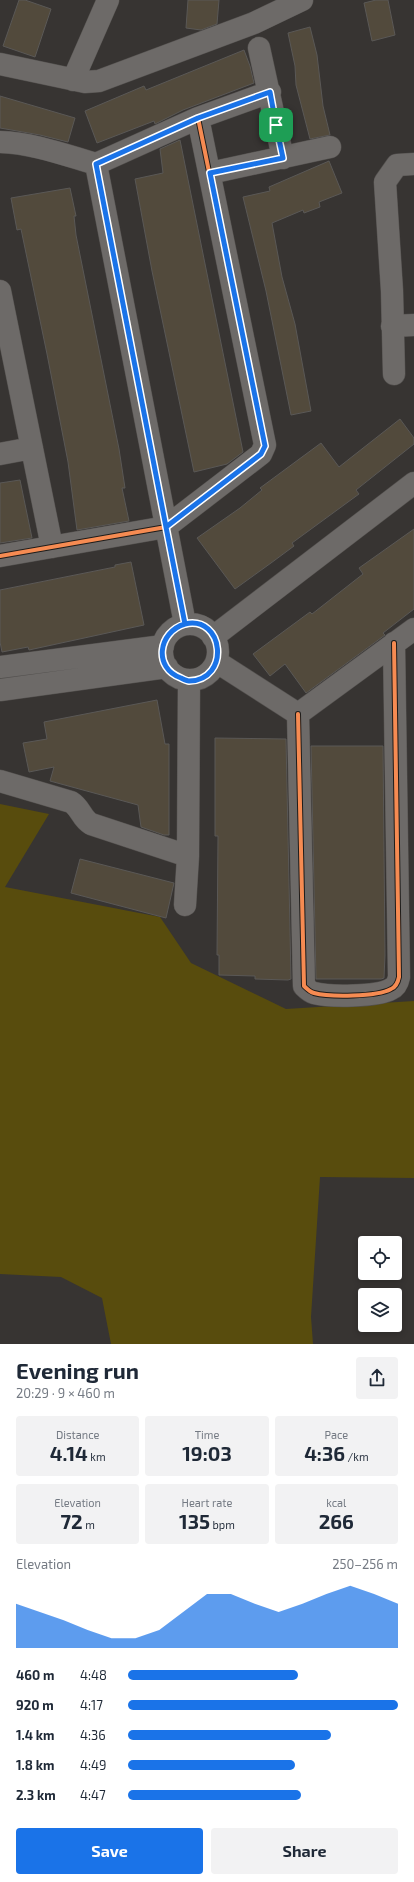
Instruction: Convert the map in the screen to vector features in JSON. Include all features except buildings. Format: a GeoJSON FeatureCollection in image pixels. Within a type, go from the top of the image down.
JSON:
{"type":"FeatureCollection","features":[{"type":"Feature","properties":{"kind":"street"},"geometry":{"type":"LineString","coordinates":[[73,80],[108,0]]}},
{"type":"Feature","properties":{"kind":"street"},"geometry":{"type":"LineString","coordinates":[[0,64],[73,80],[85,82],[99,81],[254,23],[302,0]]}},
{"type":"Feature","properties":{"kind":"street"},"geometry":{"type":"LineString","coordinates":[[259,48],[270,92],[283,158]]}},
{"type":"Feature","properties":{"kind":"street"},"geometry":{"type":"LineString","coordinates":[[0,142],[13,142],[42,148],[96,164],[198,118],[270,92]]}},
{"type":"Feature","properties":{"kind":"street"},"geometry":{"type":"LineString","coordinates":[[0,556],[166,527],[261,454],[265,446],[198,118]]}},
{"type":"Feature","properties":{"kind":"street"},"geometry":{"type":"LineString","coordinates":[[210,173],[330,148]]}},
{"type":"Feature","properties":{"kind":"street"},"geometry":{"type":"LineString","coordinates":[[96,164],[185,624]]}},
{"type":"Feature","properties":{"kind":"street"},"geometry":{"type":"LineString","coordinates":[[394,374],[385,182],[397,165],[414,164]]}},
{"type":"Feature","properties":{"kind":"street"},"geometry":{"type":"LineString","coordinates":[[0,291],[6,353],[32,448],[52,547]]}},
{"type":"Feature","properties":{"kind":"street"},"geometry":{"type":"LineString","coordinates":[[392,326],[414,325]]}},
{"type":"Feature","properties":{"kind":"street"},"geometry":{"type":"LineString","coordinates":[[0,454],[32,448]]}},
{"type":"Feature","properties":{"kind":"street"},"geometry":{"type":"LineString","coordinates":[[213,637],[414,483]]}},
{"type":"Feature","properties":{"kind":"street"},"geometry":{"type":"LineString","coordinates":[[191,623],[208,629],[218,644],[217,662],[206,676],[189,681],[172,675],[165,656],[163,642],[174,627],[185,624],[191,623]]}},
{"type":"Feature","properties":{"kind":"street"},"geometry":{"type":"LineString","coordinates":[[298,714],[414,629]]}},
{"type":"Feature","properties":{"kind":"street"},"geometry":{"type":"LineString","coordinates":[[298,714],[304,986],[312,992],[329,996],[382,992],[392,989],[398,982],[394,643]]}},
{"type":"Feature","properties":{"kind":"street"},"geometry":{"type":"LineString","coordinates":[[0,667],[165,656]]}},
{"type":"Feature","properties":{"kind":"street"},"geometry":{"type":"LineString","coordinates":[[0,690],[165,656]]}},
{"type":"Feature","properties":{"kind":"street"},"geometry":{"type":"LineString","coordinates":[[217,662],[298,714]]}},
{"type":"Feature","properties":{"kind":"street"},"geometry":{"type":"LineString","coordinates":[[185,905],[188,856],[189,681]]}},
{"type":"Feature","properties":{"kind":"street"},"geometry":{"type":"LineString","coordinates":[[0,781],[72,802],[77,805],[82,817],[91,824],[188,856]]}},
{"type":"Feature","properties":{"kind":"shaded area"},"geometry":{"type":"Polygon","coordinates":[[[0,804],[49,814],[5,887],[160,917],[191,963],[286,1009],[414,1001],[414,1178],[320,1177],[311,1317],[313,1344],[111,1344],[102,1298],[61,1277],[0,1274],[0,804]]]}},
{"type":"Feature","properties":{"kind":"cycle path"},"geometry":{"type":"LineString","coordinates":[[0,556],[166,527],[261,454],[265,445],[198,118]]}},
{"type":"Feature","properties":{"kind":"cycle path"},"geometry":{"type":"LineString","coordinates":[[298,714],[304,986],[313,993],[330,995],[353,996],[384,992],[394,987],[399,977],[394,643]]}},
{"type":"Feature","properties":{"kind":"route"},"geometry":{"type":"LineString","coordinates":[[276,125],[270,92],[198,118],[96,164],[175,576],[185,624],[191,623],[208,629],[218,644],[217,662],[206,676],[189,681],[172,675],[162,660],[163,642],[174,627],[185,624],[166,527],[261,454],[265,446],[210,173],[283,158],[276,125]]}}]}
